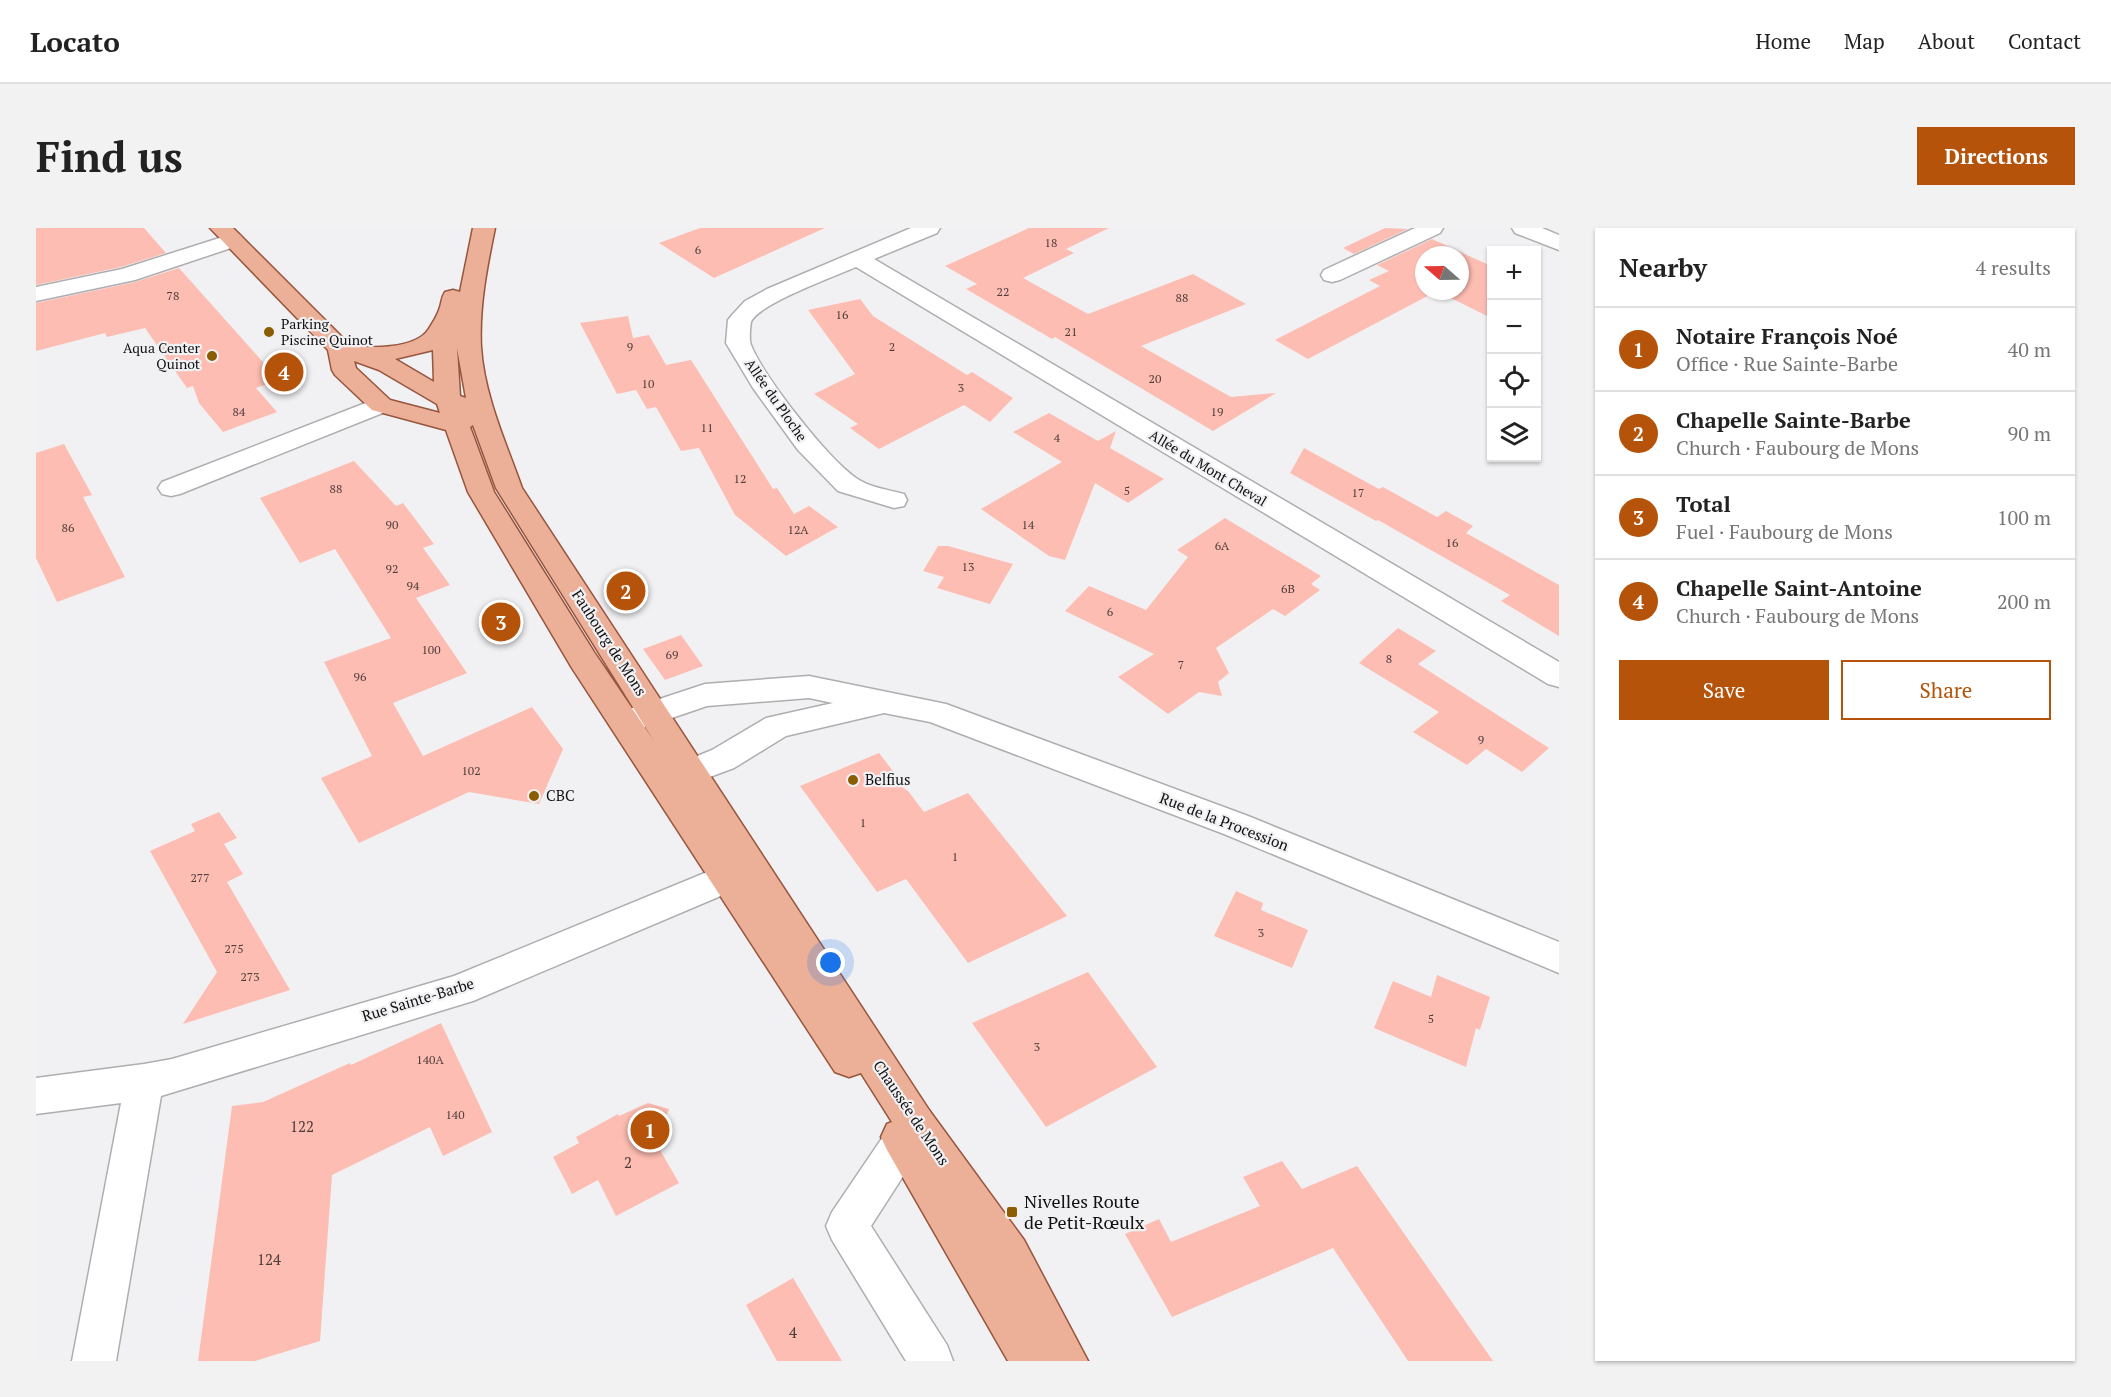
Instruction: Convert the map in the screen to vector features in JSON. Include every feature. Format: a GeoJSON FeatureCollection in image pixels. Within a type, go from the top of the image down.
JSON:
{"type":"FeatureCollection","features":[{"type":"Feature","properties":{"kind":"main road","name":"Faubourg de Mons"},"geometry":{"type":"LineString","coordinates":[[468,228],[457,269],[444,356],[452,412],[481,492],[540,592],[639,717],[691,772],[739,873]]}},
{"type":"Feature","properties":{"kind":"main road","name":"Faubourg de Mons"},"geometry":{"type":"LineString","coordinates":[[484,228],[471,290],[469,348],[481,411],[509,488],[639,717],[645,754],[739,873]]}},
{"type":"Feature","properties":{"kind":"main road"},"geometry":{"type":"LineString","coordinates":[[226,234],[340,348],[388,365],[452,412]]}},
{"type":"Feature","properties":{"kind":"main road"},"geometry":{"type":"LineString","coordinates":[[340,348],[374,354],[403,352],[432,341],[450,311]]}},
{"type":"Feature","properties":{"kind":"main road"},"geometry":{"type":"LineString","coordinates":[[340,348],[344,370],[381,405],[452,412],[481,411]]}},
{"type":"Feature","properties":{"kind":"main road","name":"Chaussée de Mons"},"geometry":{"type":"LineString","coordinates":[[739,873],[909,1132],[986,1278],[1033,1361]]}},
{"type":"Feature","properties":{"kind":"main road","name":"Chaussée de Mons"},"geometry":{"type":"LineString","coordinates":[[909,1132],[1009,1255],[1066,1361]]}},
{"type":"Feature","properties":{"kind":"street","name":"Allée du Ploche"},"geometry":{"type":"LineString","coordinates":[[894,500],[847,485],[807,445],[765,388],[738,343],[740,320],[753,306],[775,294],[929,228]]}},
{"type":"Feature","properties":{"kind":"street"},"geometry":{"type":"LineString","coordinates":[[1332,275],[1432,228]]}},
{"type":"Feature","properties":{"kind":"street"},"geometry":{"type":"LineString","coordinates":[[1523,228],[1559,243]]}},
{"type":"Feature","properties":{"kind":"street"},"geometry":{"type":"LineString","coordinates":[[36,294],[128,275],[226,234]]}},
{"type":"Feature","properties":{"kind":"street","name":"Allée du Mont Cheval"},"geometry":{"type":"LineString","coordinates":[[858,259],[1559,676]]}},
{"type":"Feature","properties":{"kind":"street"},"geometry":{"type":"LineString","coordinates":[[171,488],[381,405]]}},
{"type":"Feature","properties":{"kind":"street","name":"Rue de la Procession"},"geometry":{"type":"LineString","coordinates":[[639,717],[705,695],[808,687],[935,712],[1236,825],[1559,958]]}},
{"type":"Feature","properties":{"kind":"street","name":"Rue de la Procession"},"geometry":{"type":"LineString","coordinates":[[691,772],[723,759],[777,726],[884,703]]}},
{"type":"Feature","properties":{"kind":"street"},"geometry":{"type":"LineString","coordinates":[[645,754],[691,772]]}},
{"type":"Feature","properties":{"kind":"street","name":"Rue Sainte-Barbe"},"geometry":{"type":"LineString","coordinates":[[36,1096],[144,1083],[172,1077],[366,1016],[460,990],[739,873]]}},
{"type":"Feature","properties":{"kind":"street"},"geometry":{"type":"LineString","coordinates":[[94,1361],[144,1083]]}},
{"type":"Feature","properties":{"kind":"street"},"geometry":{"type":"LineString","coordinates":[[909,1132],[847,1226],[931,1361]]}},
{"type":"Feature","properties":{"kind":"building"},"geometry":{"type":"Polygon","coordinates":[[[36,228],[144,228],[166,253],[121,267],[36,285],[36,228]]]}},
{"type":"Feature","properties":{"kind":"building"},"geometry":{"type":"Polygon","coordinates":[[[700,228],[825,228],[714,278],[659,243],[700,228]]]}},
{"type":"Feature","properties":{"kind":"building"},"geometry":{"type":"Polygon","coordinates":[[[1029,228],[1109,228],[1066,249],[1074,253],[1023,278],[1088,314],[1193,274],[1246,304],[1141,346],[1231,397],[1276,393],[1213,431],[1055,337],[1052,339],[966,289],[977,284],[945,266],[1029,228]]]}},
{"type":"Feature","properties":{"kind":"building"},"geometry":{"type":"Polygon","coordinates":[[[1385,228],[1408,229],[1354,254],[1343,248],[1385,228]]]}},
{"type":"Feature","properties":{"kind":"building"},"geometry":{"type":"Polygon","coordinates":[[[1432,239],[1447,246],[1417,246],[1432,239]]]}},
{"type":"Feature","properties":{"kind":"building"},"geometry":{"type":"Polygon","coordinates":[[[1415,247],[1415,300],[1420,300],[1308,359],[1275,340],[1380,286],[1369,280],[1389,271],[1377,265],[1415,247]]]}},
{"type":"Feature","properties":{"kind":"building"},"geometry":{"type":"Polygon","coordinates":[[[1469,256],[1487,264],[1487,316],[1455,300],[1469,300],[1469,256]]]}},
{"type":"Feature","properties":{"kind":"building"},"geometry":{"type":"Polygon","coordinates":[[[179,268],[279,380],[256,388],[277,412],[223,432],[199,403],[193,386],[187,388],[145,328],[107,337],[105,333],[36,351],[36,303],[135,282],[179,268]]]}},
{"type":"Feature","properties":{"kind":"building"},"geometry":{"type":"Polygon","coordinates":[[[860,299],[873,316],[967,375],[972,372],[1013,398],[990,422],[964,405],[879,449],[850,428],[858,424],[814,394],[855,374],[808,310],[860,299]]]}},
{"type":"Feature","properties":{"kind":"building"},"geometry":{"type":"Polygon","coordinates":[[[628,316],[633,338],[649,335],[666,365],[691,360],[773,489],[777,488],[794,514],[809,506],[838,527],[786,556],[735,515],[699,448],[681,451],[656,407],[647,409],[636,390],[617,394],[580,323],[628,316]]]}},
{"type":"Feature","properties":{"kind":"building"},"geometry":{"type":"Polygon","coordinates":[[[1049,413],[1098,441],[1116,431],[1110,448],[1164,479],[1128,503],[1095,483],[1065,560],[1049,556],[981,509],[1062,462],[1013,432],[1049,413]]]}},
{"type":"Feature","properties":{"kind":"building"},"geometry":{"type":"Polygon","coordinates":[[[64,444],[92,495],[83,497],[125,577],[57,602],[36,558],[36,453],[64,444]]]}},
{"type":"Feature","properties":{"kind":"building"},"geometry":{"type":"Polygon","coordinates":[[[1304,448],[1379,489],[1383,487],[1437,517],[1446,511],[1473,526],[1466,533],[1559,585],[1559,636],[1501,601],[1510,595],[1290,473],[1304,448]]]}},
{"type":"Feature","properties":{"kind":"building"},"geometry":{"type":"Polygon","coordinates":[[[354,461],[396,506],[403,503],[434,544],[423,548],[450,585],[416,598],[467,673],[393,703],[423,756],[532,707],[563,749],[539,804],[469,792],[359,843],[321,778],[372,756],[324,662],[391,638],[335,549],[300,563],[260,498],[354,461]]]}},
{"type":"Feature","properties":{"kind":"building"},"geometry":{"type":"Polygon","coordinates":[[[1225,518],[1321,576],[1311,584],[1320,590],[1285,616],[1273,609],[1216,648],[1229,673],[1218,682],[1222,696],[1199,692],[1168,714],[1118,677],[1154,654],[1065,611],[1089,586],[1146,610],[1188,557],[1177,550],[1225,518]]]}},
{"type":"Feature","properties":{"kind":"building"},"geometry":{"type":"Polygon","coordinates":[[[938,546],[948,546],[1013,564],[990,604],[937,588],[944,577],[923,571],[938,546]]]}},
{"type":"Feature","properties":{"kind":"building"},"geometry":{"type":"Polygon","coordinates":[[[1398,628],[1436,651],[1418,664],[1549,748],[1522,772],[1486,749],[1467,765],[1413,732],[1439,712],[1359,663],[1398,628]]]}},
{"type":"Feature","properties":{"kind":"building"},"geometry":{"type":"Polygon","coordinates":[[[681,635],[703,666],[665,680],[643,649],[681,635]]]}},
{"type":"Feature","properties":{"kind":"building"},"geometry":{"type":"Polygon","coordinates":[[[879,753],[899,779],[897,783],[908,791],[924,812],[968,793],[1067,916],[968,963],[906,879],[877,892],[800,786],[879,753]]]}},
{"type":"Feature","properties":{"kind":"building"},"geometry":{"type":"Polygon","coordinates":[[[219,812],[237,838],[224,844],[243,874],[227,882],[290,990],[183,1024],[217,972],[150,851],[195,831],[191,824],[219,812]]]}},
{"type":"Feature","properties":{"kind":"building"},"geometry":{"type":"Polygon","coordinates":[[[1236,891],[1263,903],[1261,910],[1308,930],[1292,968],[1214,936],[1236,891]]]}},
{"type":"Feature","properties":{"kind":"building"},"geometry":{"type":"Polygon","coordinates":[[[1088,972],[1157,1067],[1046,1127],[972,1023],[1088,972]]]}},
{"type":"Feature","properties":{"kind":"building"},"geometry":{"type":"Polygon","coordinates":[[[1437,975],[1490,997],[1480,1030],[1476,1028],[1466,1067],[1374,1028],[1393,981],[1431,997],[1437,975]]]}},
{"type":"Feature","properties":{"kind":"building"},"geometry":{"type":"Polygon","coordinates":[[[441,1023],[492,1132],[443,1156],[430,1127],[332,1175],[320,1341],[255,1361],[198,1361],[232,1106],[263,1102],[350,1063],[351,1065],[441,1023]]]}},
{"type":"Feature","properties":{"kind":"building"},"geometry":{"type":"Polygon","coordinates":[[[648,1103],[669,1109],[664,1123],[671,1136],[656,1143],[679,1183],[616,1216],[598,1180],[572,1194],[553,1157],[579,1143],[576,1137],[618,1114],[619,1116],[648,1103]]]}},
{"type":"Feature","properties":{"kind":"building"},"geometry":{"type":"Polygon","coordinates":[[[1282,1161],[1302,1189],[1357,1166],[1493,1361],[1408,1361],[1333,1248],[1172,1317],[1125,1234],[1159,1219],[1171,1242],[1260,1206],[1243,1177],[1282,1161]]]}},
{"type":"Feature","properties":{"kind":"building"},"geometry":{"type":"Polygon","coordinates":[[[793,1278],[842,1361],[777,1361],[746,1305],[793,1278]]]}},
{"type":"Feature","properties":{"kind":"place","name":"Parking Piscine Quinot"},"geometry":{"type":"Point","coordinates":[269,332]}},
{"type":"Feature","properties":{"kind":"place","name":"Aqua Center Quinot"},"geometry":{"type":"Point","coordinates":[212,356]}},
{"type":"Feature","properties":{"kind":"place","name":"Chapelle Saint-Antoine"},"geometry":{"type":"Point","coordinates":[284,372]}},
{"type":"Feature","properties":{"kind":"place","name":"Chapelle Sainte-Barbe"},"geometry":{"type":"Point","coordinates":[626,591]}},
{"type":"Feature","properties":{"kind":"place","name":"Total"},"geometry":{"type":"Point","coordinates":[501,622]}},
{"type":"Feature","properties":{"kind":"place","name":"Belfius"},"geometry":{"type":"Point","coordinates":[853,780]}},
{"type":"Feature","properties":{"kind":"place","name":"CBC"},"geometry":{"type":"Point","coordinates":[534,796]}},
{"type":"Feature","properties":{"kind":"place","name":"Notaire François Noé"},"geometry":{"type":"Point","coordinates":[650,1130]}},
{"type":"Feature","properties":{"kind":"place","name":"Nivelles Route de Petit-Rœulx"},"geometry":{"type":"Point","coordinates":[1012,1212]}}]}
